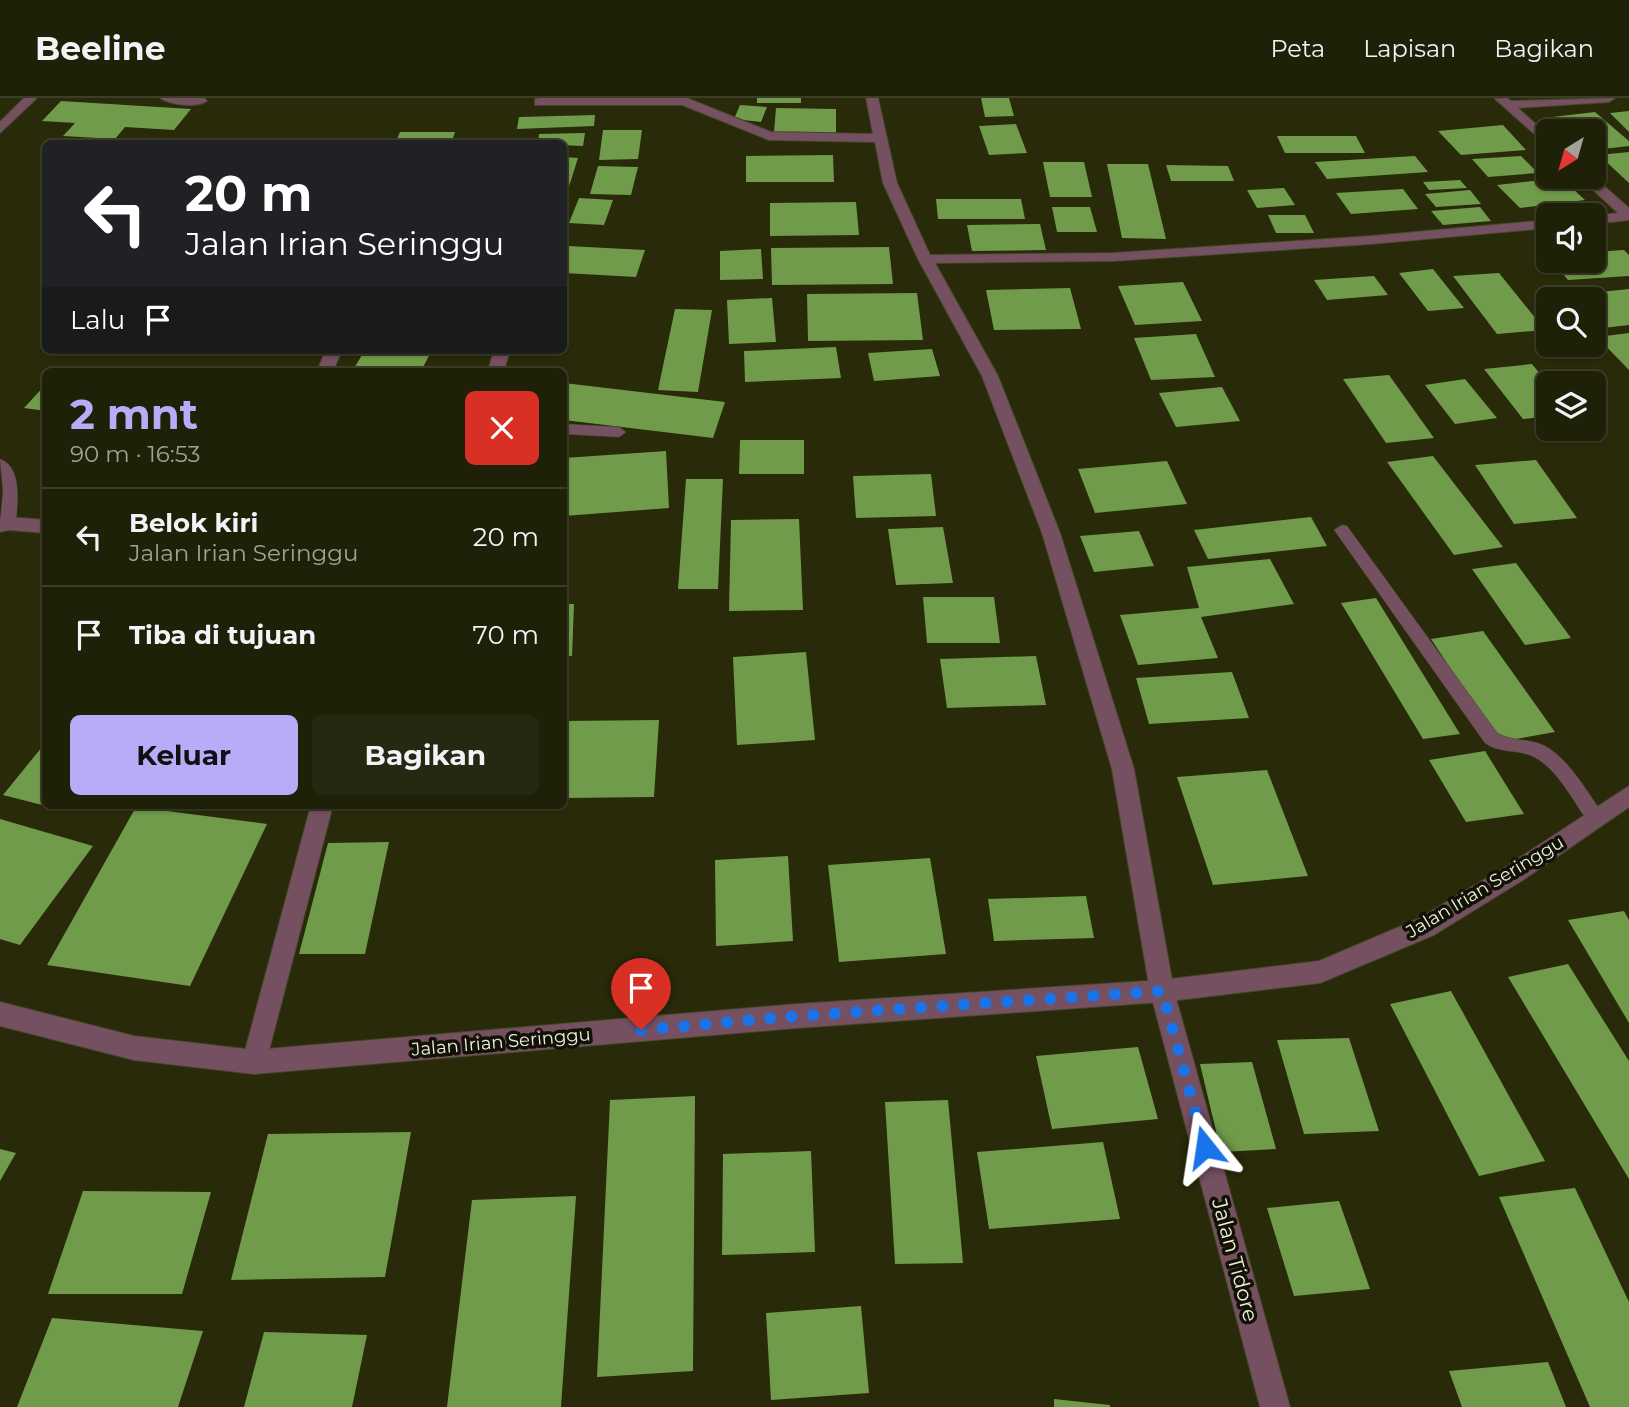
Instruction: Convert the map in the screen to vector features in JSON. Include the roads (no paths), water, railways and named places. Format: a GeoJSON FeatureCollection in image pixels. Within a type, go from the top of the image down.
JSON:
{"type":"FeatureCollection","features":[{"type":"Feature","properties":{"kind":"street"},"geometry":{"type":"LineString","coordinates":[[0,129],[31,98]]}},
{"type":"Feature","properties":{"kind":"street"},"geometry":{"type":"LineString","coordinates":[[166,98],[201,102]]}},
{"type":"Feature","properties":{"kind":"street","name":"Jalan Tidore"},"geometry":{"type":"LineString","coordinates":[[873,98],[890,183],[925,259],[990,376],[1051,533],[1123,769],[1162,991],[1275,1407]]}},
{"type":"Feature","properties":{"kind":"street"},"geometry":{"type":"LineString","coordinates":[[1503,102],[1609,98]]}},
{"type":"Feature","properties":{"kind":"street"},"geometry":{"type":"LineString","coordinates":[[540,102],[684,101],[769,136],[879,138]]}},
{"type":"Feature","properties":{"kind":"street"},"geometry":{"type":"LineString","coordinates":[[1503,102],[1536,131]]}},
{"type":"Feature","properties":{"kind":"street"},"geometry":{"type":"LineString","coordinates":[[1599,189],[1629,216]]}},
{"type":"Feature","properties":{"kind":"street"},"geometry":{"type":"LineString","coordinates":[[1606,219],[1629,216]]}},
{"type":"Feature","properties":{"kind":"street"},"geometry":{"type":"LineString","coordinates":[[925,259],[1126,256],[1371,240],[1536,225]]}},
{"type":"Feature","properties":{"kind":"street"},"geometry":{"type":"LineString","coordinates":[[4,524],[42,527]]}},
{"type":"Feature","properties":{"kind":"street","name":"Jalan Irian Seringgu"},"geometry":{"type":"LineString","coordinates":[[0,1014],[134,1048],[254,1062],[797,1016],[1162,991],[1320,972],[1426,928],[1515,873],[1629,795]]}},
{"type":"Feature","properties":{"kind":"street"},"geometry":{"type":"LineString","coordinates":[[254,1062],[321,809]]}},
{"type":"Feature","properties":{"kind":"lane"},"geometry":{"type":"LineString","coordinates":[[567,429],[619,432]]}},
{"type":"Feature","properties":{"kind":"lane"},"geometry":{"type":"LineString","coordinates":[[0,464],[6,470],[11,499],[4,524]]}},
{"type":"Feature","properties":{"kind":"lane"},"geometry":{"type":"LineString","coordinates":[[1342,530],[1491,738],[1500,743],[1536,750],[1549,758],[1596,818]]}}]}
